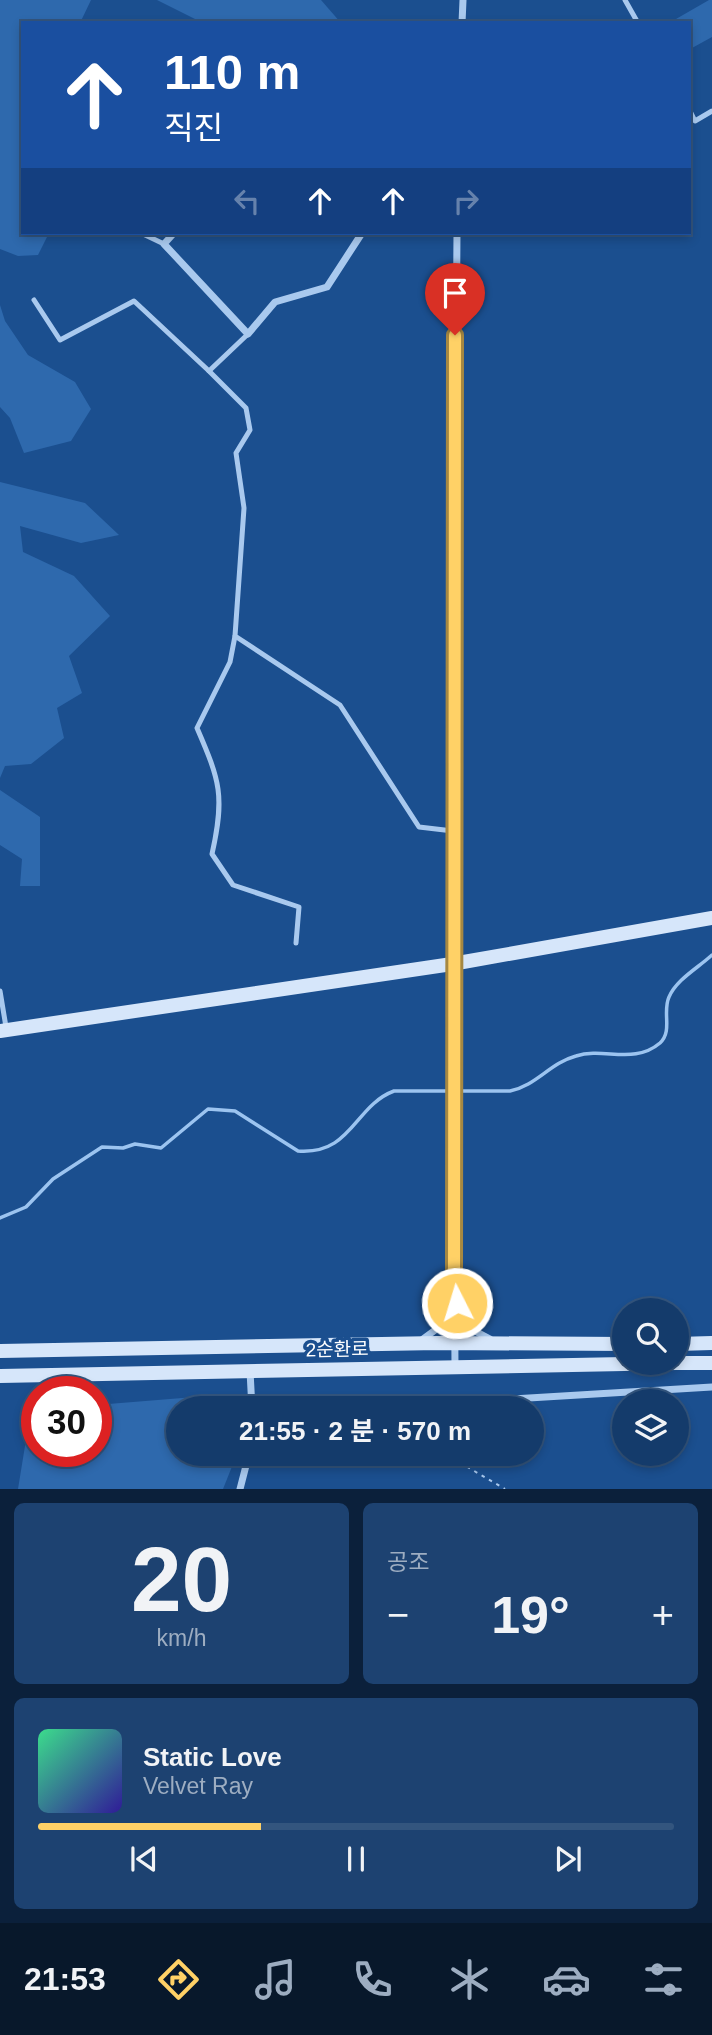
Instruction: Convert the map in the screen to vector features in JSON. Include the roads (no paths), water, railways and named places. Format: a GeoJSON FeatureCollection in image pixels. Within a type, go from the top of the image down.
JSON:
{"type":"FeatureCollection","features":[{"type":"Feature","properties":{"kind":"street"},"geometry":{"type":"LineString","coordinates":[[462,21],[463,0]]}},
{"type":"Feature","properties":{"kind":"street"},"geometry":{"type":"LineString","coordinates":[[172,235],[164,244],[247,334],[275,302],[327,287],[361,235]]}},
{"type":"Feature","properties":{"kind":"street"},"geometry":{"type":"LineString","coordinates":[[454,1366],[452,964],[457,235]]}},
{"type":"Feature","properties":{"kind":"street"},"geometry":{"type":"LineString","coordinates":[[4,1031],[452,964],[712,918]]}},
{"type":"Feature","properties":{"kind":"street"},"geometry":{"type":"LineString","coordinates":[[454,1289],[460,1312],[471,1329],[504,1343]]}},
{"type":"Feature","properties":{"kind":"street"},"geometry":{"type":"LineString","coordinates":[[406,1344],[426,1338],[438,1329],[444,1320],[454,1289]]}},
{"type":"Feature","properties":{"kind":"street","name":"2순환로"},"geometry":{"type":"LineString","coordinates":[[0,1352],[454,1343],[612,1344]]}},
{"type":"Feature","properties":{"kind":"street"},"geometry":{"type":"LineString","coordinates":[[689,1344],[712,1343]]}},
{"type":"Feature","properties":{"kind":"street","name":"2순환로"},"geometry":{"type":"LineString","coordinates":[[689,1363],[712,1363]]}},
{"type":"Feature","properties":{"kind":"street","name":"2순환로"},"geometry":{"type":"LineString","coordinates":[[0,1376],[612,1364]]}},
{"type":"Feature","properties":{"kind":"street"},"geometry":{"type":"LineString","coordinates":[[250,1370],[251,1396]]}},
{"type":"Feature","properties":{"kind":"street"},"geometry":{"type":"LineString","coordinates":[[544,1397],[712,1387]]}},
{"type":"Feature","properties":{"kind":"street"},"geometry":{"type":"LineString","coordinates":[[240,1489],[245,1466]]}},
{"type":"Feature","properties":{"kind":"lane"},"geometry":{"type":"LineString","coordinates":[[625,0],[637,21]]}},
{"type":"Feature","properties":{"kind":"lane"},"geometry":{"type":"LineString","coordinates":[[691,113],[695,121],[712,111]]}},
{"type":"Feature","properties":{"kind":"lane"},"geometry":{"type":"LineString","coordinates":[[145,235],[164,244]]}},
{"type":"Feature","properties":{"kind":"lane"},"geometry":{"type":"LineString","coordinates":[[34,300],[60,340],[134,301],[246,408],[250,430],[236,453],[244,508],[235,636],[230,662],[197,728],[218,775],[221,814],[212,853],[233,885],[299,907],[296,943]]}},
{"type":"Feature","properties":{"kind":"lane"},"geometry":{"type":"LineString","coordinates":[[209,371],[247,334]]}},
{"type":"Feature","properties":{"kind":"lane"},"geometry":{"type":"LineString","coordinates":[[235,636],[340,705],[419,827],[453,831]]}},
{"type":"Feature","properties":{"kind":"lane"},"geometry":{"type":"LineString","coordinates":[[0,991],[4,1031]]}},
{"type":"Feature","properties":{"kind":"waterway"},"geometry":{"type":"LineString","coordinates":[[0,1218],[26,1207],[53,1179],[102,1147],[123,1148],[135,1144],[161,1148],[208,1109],[235,1111],[298,1151],[316,1150],[342,1138],[370,1107],[394,1091],[510,1091],[528,1084],[558,1064],[576,1056],[597,1053],[629,1054],[650,1050],[660,1043],[666,1033],[669,997],[682,979],[712,955]]}}]}
